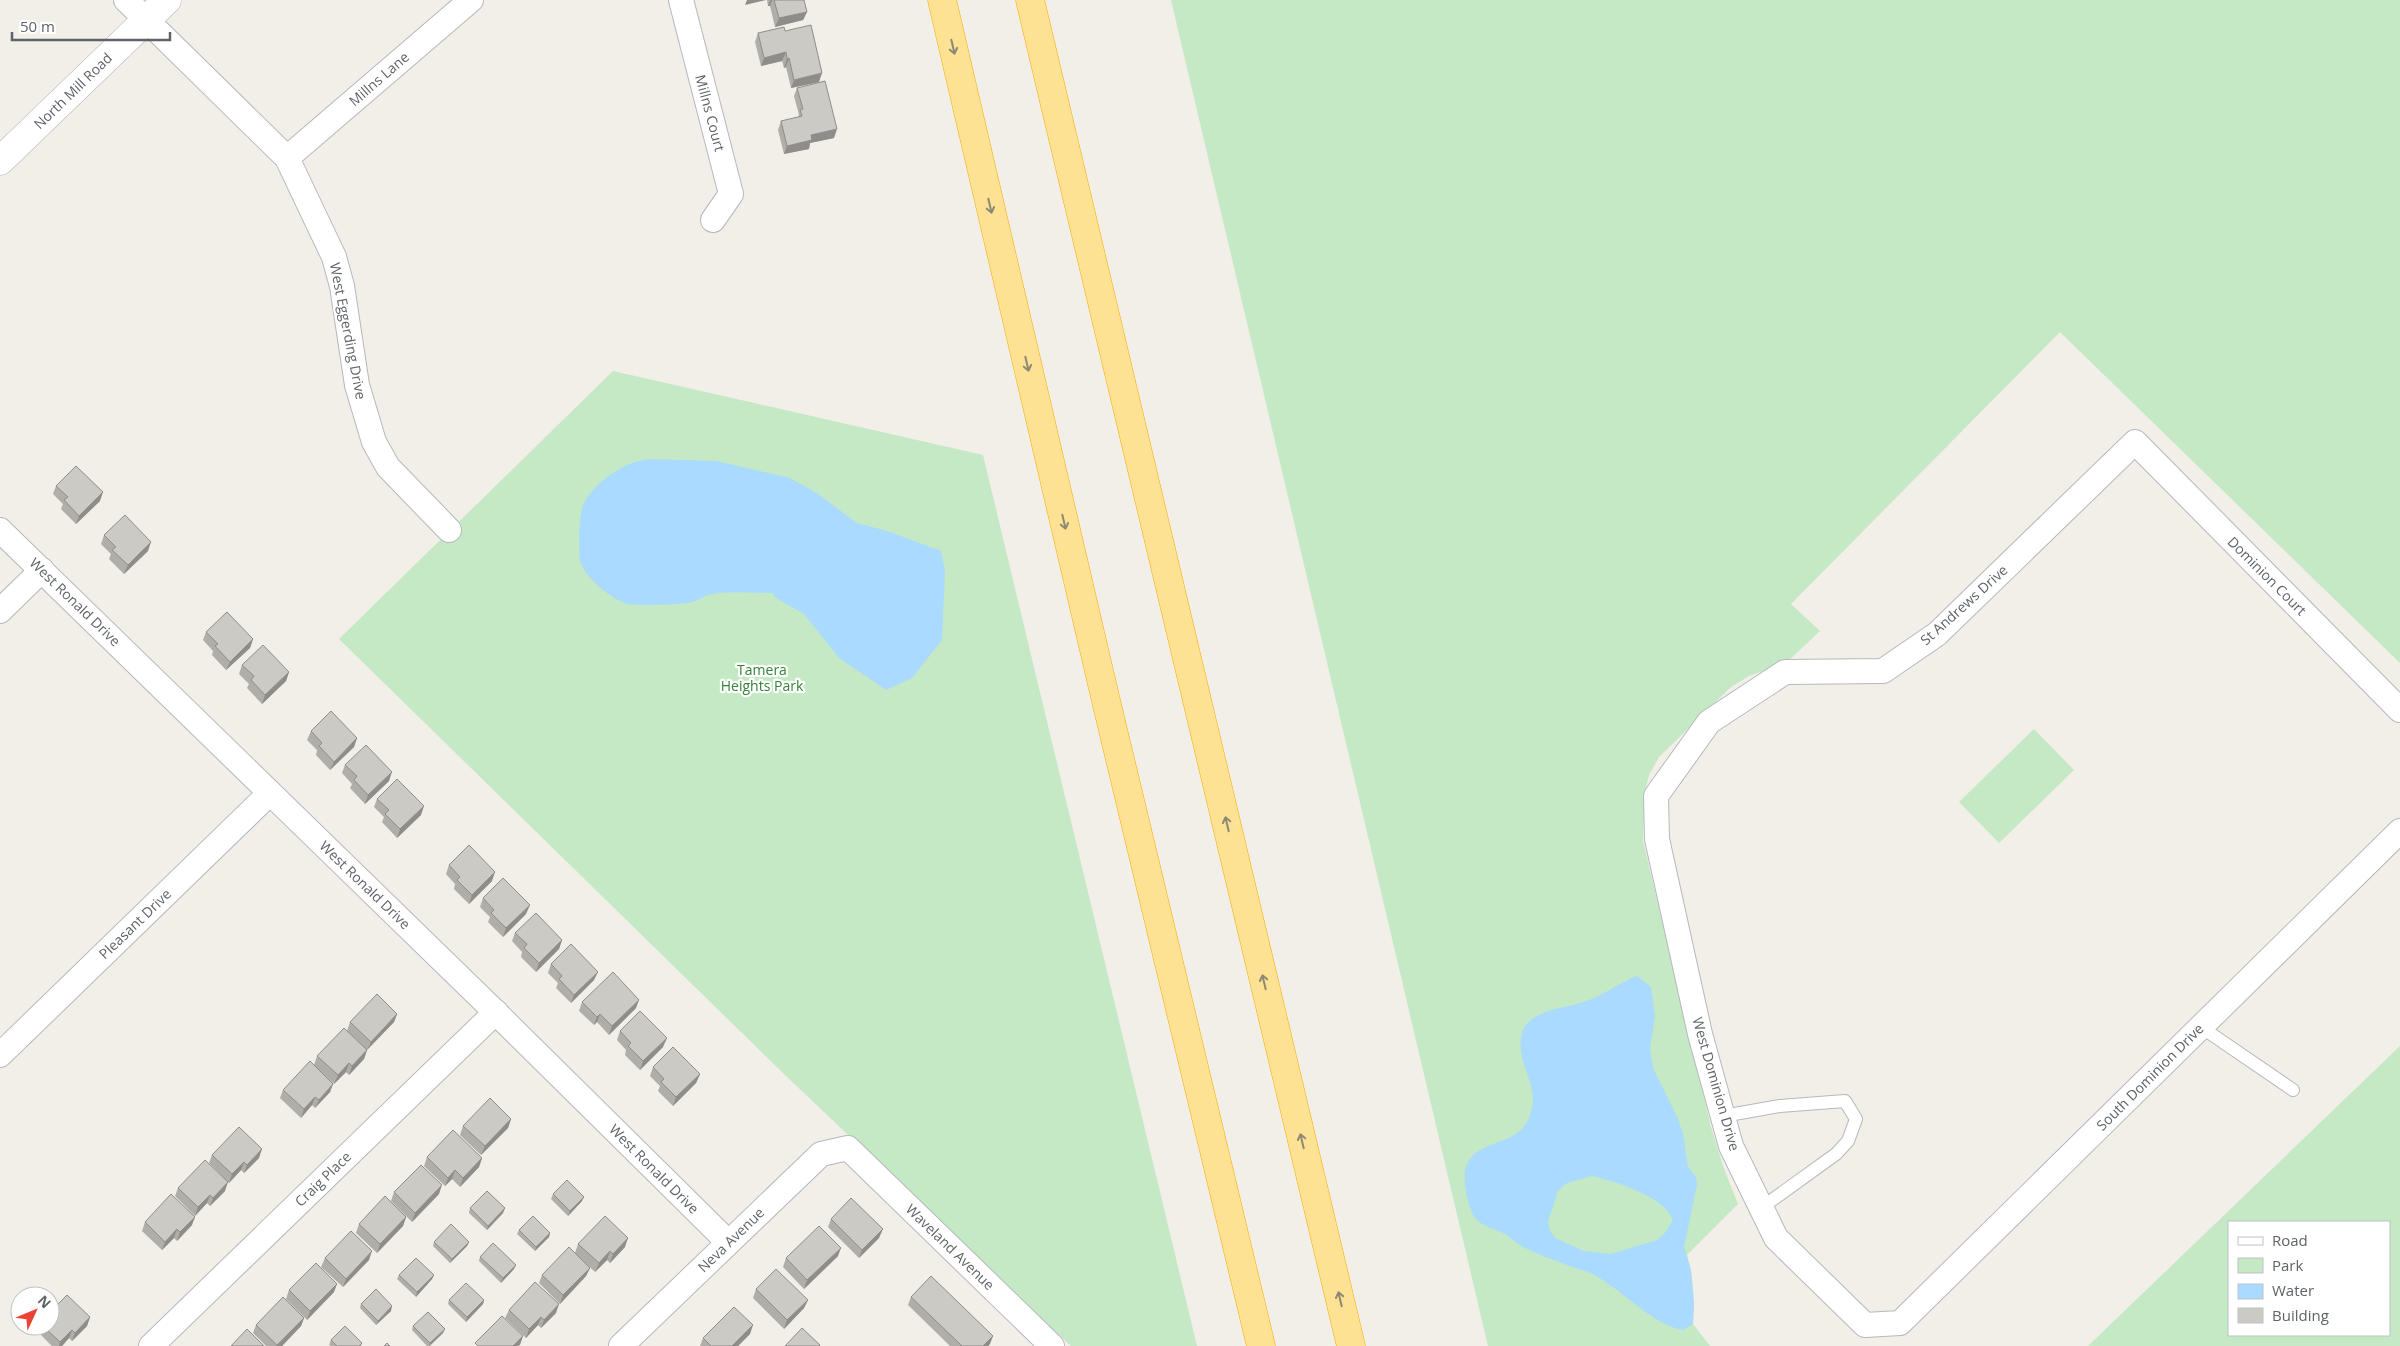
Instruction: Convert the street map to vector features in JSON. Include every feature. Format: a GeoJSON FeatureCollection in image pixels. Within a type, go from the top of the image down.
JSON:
{"type":"FeatureCollection","features":[{"type":"Feature","properties":{"kind":"highway"},"geometry":{"type":"LineString","coordinates":[[942,0],[1107,706],[1261,1346]]}},
{"type":"Feature","properties":{"kind":"highway"},"geometry":{"type":"LineString","coordinates":[[1030,0],[1351,1346]]}},
{"type":"Feature","properties":{"kind":"street","name":"West Eggerding Drive"},"geometry":{"type":"LineString","coordinates":[[126,0],[287,158],[334,257],[342,286],[357,385],[374,442],[388,467],[449,530]]}},
{"type":"Feature","properties":{"kind":"street","name":"North Mill Road"},"geometry":{"type":"LineString","coordinates":[[0,160],[167,0]]}},
{"type":"Feature","properties":{"kind":"street","name":"Millns Lane"},"geometry":{"type":"LineString","coordinates":[[287,158],[471,0]]}},
{"type":"Feature","properties":{"kind":"street","name":"Millns Court"},"geometry":{"type":"LineString","coordinates":[[681,0],[731,194],[713,220]]}},
{"type":"Feature","properties":{"kind":"street","name":"Dominion Court"},"geometry":{"type":"LineString","coordinates":[[2134,442],[2400,710]]}},
{"type":"Feature","properties":{"kind":"street","name":"St Andrews Drive"},"geometry":{"type":"LineString","coordinates":[[1656,796],[1709,722],[1785,672],[1884,672],[1937,634],[2134,442]]}},
{"type":"Feature","properties":{"kind":"street","name":"West Ronald Drive"},"geometry":{"type":"LineString","coordinates":[[0,530],[496,1012],[728,1242]]}},
{"type":"Feature","properties":{"kind":"street"},"geometry":{"type":"LineString","coordinates":[[0,611],[42,570]]}},
{"type":"Feature","properties":{"kind":"street","name":"Pleasant Drive"},"geometry":{"type":"LineString","coordinates":[[0,1055],[270,793]]}},
{"type":"Feature","properties":{"kind":"street","name":"West Dominion Drive"},"geometry":{"type":"LineString","coordinates":[[1656,796],[1657,840],[1700,1034],[1731,1146],[1776,1238],[1865,1325],[1900,1323]]}},
{"type":"Feature","properties":{"kind":"street","name":"South Dominion Drive"},"geometry":{"type":"LineString","coordinates":[[1900,1323],[2400,831]]}},
{"type":"Feature","properties":{"kind":"street","name":"Craig Place"},"geometry":{"type":"LineString","coordinates":[[151,1346],[496,1012]]}},
{"type":"Feature","properties":{"kind":"street","name":"Neva Avenue"},"geometry":{"type":"LineString","coordinates":[[621,1346],[821,1154],[848,1148]]}},
{"type":"Feature","properties":{"kind":"street","name":"Waveland Avenue"},"geometry":{"type":"LineString","coordinates":[[848,1148],[1052,1346]]}},
{"type":"Feature","properties":{"kind":"lane"},"geometry":{"type":"LineString","coordinates":[[2201,1027],[2293,1090]]}},
{"type":"Feature","properties":{"kind":"lane"},"geometry":{"type":"LineString","coordinates":[[1722,1116],[1780,1106],[1845,1101],[1856,1119],[1848,1141],[1836,1154],[1761,1208]]}},
{"type":"Feature","properties":{"kind":"green space"},"geometry":{"type":"Polygon","coordinates":[[[1171,0],[2400,0],[2400,663],[2060,332],[1791,604],[1820,631],[1786,663],[1749,676],[1731,687],[1659,757],[1649,775],[1644,795],[1643,841],[1711,1127],[1723,1166],[1738,1204],[1687,1255],[1693,1290],[1693,1324],[1710,1346],[1488,1346],[1171,0]]]}},
{"type":"Feature","properties":{"kind":"green space","name":"Tamera Heights Park"},"geometry":{"type":"Polygon","coordinates":[[[613,371],[983,455],[1197,1346],[1071,1346],[786,1076],[339,639],[613,371]]]}},
{"type":"Feature","properties":{"kind":"green space"},"geometry":{"type":"Polygon","coordinates":[[[2034,729],[2074,770],[1999,843],[1959,802],[2034,729]]]}},
{"type":"Feature","properties":{"kind":"green space"},"geometry":{"type":"Polygon","coordinates":[[[2400,1046],[2400,1346],[2088,1346],[2400,1046]]]}},
{"type":"Feature","properties":{"kind":"water"},"geometry":{"type":"Polygon","coordinates":[[[651,459],[716,461],[790,478],[818,494],[857,523],[887,531],[941,551],[945,571],[942,640],[912,678],[886,690],[839,658],[804,614],[776,598],[773,593],[720,593],[707,595],[687,603],[660,605],[628,604],[614,598],[592,580],[582,566],[579,555],[579,540],[582,508],[596,487],[604,479],[631,463],[651,459]]]}},
{"type":"Feature","properties":{"kind":"water"},"geometry":{"type":"Polygon","coordinates":[[[1637,976],[1651,987],[1655,1016],[1650,1049],[1653,1068],[1678,1119],[1683,1134],[1688,1167],[1696,1177],[1697,1185],[1684,1247],[1691,1270],[1694,1303],[1693,1324],[1683,1330],[1671,1327],[1660,1321],[1605,1281],[1590,1273],[1530,1250],[1505,1234],[1481,1223],[1474,1217],[1471,1211],[1465,1187],[1466,1167],[1471,1157],[1488,1146],[1516,1134],[1524,1126],[1530,1115],[1533,1100],[1531,1086],[1522,1057],[1521,1041],[1524,1029],[1531,1020],[1540,1014],[1595,997],[1637,976]],[[1592,1176],[1567,1183],[1558,1191],[1548,1221],[1550,1231],[1555,1238],[1584,1251],[1611,1254],[1657,1240],[1665,1233],[1673,1220],[1660,1204],[1638,1191],[1592,1176]]]}},
{"type":"Feature","properties":{"kind":"building"},"geometry":{"type":"Polygon","coordinates":[[[774,0],[804,0],[807,12],[779,18],[774,0]]]}},
{"type":"Feature","properties":{"kind":"building"},"geometry":{"type":"Polygon","coordinates":[[[811,25],[822,73],[794,80],[786,52],[764,58],[758,33],[784,27],[785,31],[811,25]]]}},
{"type":"Feature","properties":{"kind":"building"},"geometry":{"type":"Polygon","coordinates":[[[825,81],[837,129],[811,135],[812,140],[787,146],[781,121],[802,116],[800,110],[803,109],[797,88],[825,81]]]}},
{"type":"Feature","properties":{"kind":"building"},"geometry":{"type":"Polygon","coordinates":[[[76,466],[103,492],[79,516],[64,500],[68,497],[56,486],[76,466]]]}},
{"type":"Feature","properties":{"kind":"building"},"geometry":{"type":"Polygon","coordinates":[[[125,515],[151,542],[128,565],[112,550],[116,547],[104,535],[125,515]]]}},
{"type":"Feature","properties":{"kind":"building"},"geometry":{"type":"Polygon","coordinates":[[[227,612],[253,639],[230,662],[215,646],[218,644],[206,632],[227,612]]]}},
{"type":"Feature","properties":{"kind":"building"},"geometry":{"type":"Polygon","coordinates":[[[263,645],[289,672],[265,695],[251,680],[254,676],[242,665],[263,645]]]}},
{"type":"Feature","properties":{"kind":"building"},"geometry":{"type":"Polygon","coordinates":[[[331,711],[357,738],[334,762],[319,746],[322,743],[311,731],[331,711]]]}},
{"type":"Feature","properties":{"kind":"building"},"geometry":{"type":"Polygon","coordinates":[[[366,745],[392,772],[368,795],[354,780],[357,776],[345,765],[366,745]]]}},
{"type":"Feature","properties":{"kind":"building"},"geometry":{"type":"Polygon","coordinates":[[[397,779],[424,806],[400,829],[385,814],[389,810],[377,799],[397,779]]]}},
{"type":"Feature","properties":{"kind":"building"},"geometry":{"type":"Polygon","coordinates":[[[469,845],[495,872],[472,895],[457,880],[460,877],[449,865],[469,845]]]}},
{"type":"Feature","properties":{"kind":"building"},"geometry":{"type":"Polygon","coordinates":[[[503,878],[530,905],[506,928],[491,913],[494,910],[483,898],[503,878]]]}},
{"type":"Feature","properties":{"kind":"building"},"geometry":{"type":"Polygon","coordinates":[[[536,913],[562,940],[539,963],[524,948],[527,944],[515,933],[536,913]]]}},
{"type":"Feature","properties":{"kind":"building"},"geometry":{"type":"Polygon","coordinates":[[[571,944],[598,972],[574,995],[559,979],[562,976],[551,964],[571,944]]]}},
{"type":"Feature","properties":{"kind":"building"},"geometry":{"type":"Polygon","coordinates":[[[613,972],[639,1000],[612,1026],[600,1014],[597,1017],[582,1002],[613,972]]]}},
{"type":"Feature","properties":{"kind":"building"},"geometry":{"type":"Polygon","coordinates":[[[377,994],[397,1014],[371,1042],[350,1022],[377,994]]]}},
{"type":"Feature","properties":{"kind":"building"},"geometry":{"type":"Polygon","coordinates":[[[640,1011],[667,1038],[643,1061],[628,1046],[631,1043],[620,1031],[640,1011]]]}},
{"type":"Feature","properties":{"kind":"building"},"geometry":{"type":"Polygon","coordinates":[[[344,1028],[367,1050],[352,1066],[349,1063],[338,1075],[317,1056],[344,1028]]]}},
{"type":"Feature","properties":{"kind":"building"},"geometry":{"type":"Polygon","coordinates":[[[673,1047],[700,1074],[676,1097],[661,1082],[664,1079],[653,1067],[673,1047]]]}},
{"type":"Feature","properties":{"kind":"building"},"geometry":{"type":"Polygon","coordinates":[[[310,1061],[333,1084],[319,1100],[315,1097],[304,1109],[283,1090],[310,1061]]]}},
{"type":"Feature","properties":{"kind":"building"},"geometry":{"type":"Polygon","coordinates":[[[490,1098],[511,1119],[485,1146],[463,1126],[490,1098]]]}},
{"type":"Feature","properties":{"kind":"building"},"geometry":{"type":"Polygon","coordinates":[[[239,1127],[262,1149],[247,1165],[244,1162],[232,1174],[212,1155],[239,1127]]]}},
{"type":"Feature","properties":{"kind":"building"},"geometry":{"type":"Polygon","coordinates":[[[453,1130],[482,1158],[463,1178],[455,1170],[448,1178],[427,1157],[453,1130]]]}},
{"type":"Feature","properties":{"kind":"building"},"geometry":{"type":"Polygon","coordinates":[[[205,1160],[228,1182],[213,1198],[210,1195],[198,1207],[178,1188],[205,1160]]]}},
{"type":"Feature","properties":{"kind":"building"},"geometry":{"type":"Polygon","coordinates":[[[421,1165],[442,1185],[415,1213],[394,1192],[421,1165]]]}},
{"type":"Feature","properties":{"kind":"building"},"geometry":{"type":"Polygon","coordinates":[[[567,1180],[584,1197],[570,1211],[553,1194],[567,1180]]]}},
{"type":"Feature","properties":{"kind":"building"},"geometry":{"type":"Polygon","coordinates":[[[487,1191],[505,1208],[488,1226],[470,1208],[487,1191]]]}},
{"type":"Feature","properties":{"kind":"building"},"geometry":{"type":"Polygon","coordinates":[[[171,1194],[195,1217],[180,1232],[177,1229],[165,1242],[145,1222],[171,1194]]]}},
{"type":"Feature","properties":{"kind":"building"},"geometry":{"type":"Polygon","coordinates":[[[385,1196],[406,1217],[380,1244],[359,1224],[385,1196]]]}},
{"type":"Feature","properties":{"kind":"building"},"geometry":{"type":"Polygon","coordinates":[[[851,1198],[883,1229],[862,1250],[831,1219],[851,1198]]]}},
{"type":"Feature","properties":{"kind":"building"},"geometry":{"type":"Polygon","coordinates":[[[533,1216],[550,1233],[536,1247],[519,1230],[533,1216]]]}},
{"type":"Feature","properties":{"kind":"building"},"geometry":{"type":"Polygon","coordinates":[[[605,1216],[628,1238],[613,1254],[610,1251],[599,1263],[578,1244],[605,1216]]]}},
{"type":"Feature","properties":{"kind":"building"},"geometry":{"type":"Polygon","coordinates":[[[451,1224],[469,1242],[452,1259],[434,1242],[451,1224]]]}},
{"type":"Feature","properties":{"kind":"building"},"geometry":{"type":"Polygon","coordinates":[[[819,1226],[841,1248],[807,1280],[786,1258],[819,1226]]]}},
{"type":"Feature","properties":{"kind":"building"},"geometry":{"type":"Polygon","coordinates":[[[351,1231],[372,1251],[346,1279],[325,1258],[351,1231]]]}},
{"type":"Feature","properties":{"kind":"building"},"geometry":{"type":"Polygon","coordinates":[[[493,1243],[516,1265],[503,1278],[480,1257],[493,1243]]]}},
{"type":"Feature","properties":{"kind":"building"},"geometry":{"type":"Polygon","coordinates":[[[569,1247],[590,1268],[563,1295],[542,1275],[569,1247]]]}},
{"type":"Feature","properties":{"kind":"building"},"geometry":{"type":"Polygon","coordinates":[[[416,1258],[434,1275],[417,1292],[399,1275],[416,1258]]]}},
{"type":"Feature","properties":{"kind":"building"},"geometry":{"type":"Polygon","coordinates":[[[316,1263],[337,1284],[310,1311],[289,1290],[316,1263]]]}},
{"type":"Feature","properties":{"kind":"building"},"geometry":{"type":"Polygon","coordinates":[[[776,1269],[808,1300],[787,1320],[756,1289],[776,1269]]]}},
{"type":"Feature","properties":{"kind":"building"},"geometry":{"type":"Polygon","coordinates":[[[931,1276],[993,1336],[983,1346],[962,1346],[911,1297],[931,1276]]]}},
{"type":"Feature","properties":{"kind":"building"},"geometry":{"type":"Polygon","coordinates":[[[535,1282],[559,1304],[544,1320],[541,1317],[529,1329],[509,1310],[535,1282]]]}},
{"type":"Feature","properties":{"kind":"building"},"geometry":{"type":"Polygon","coordinates":[[[466,1283],[484,1300],[467,1317],[449,1300],[466,1283]]]}},
{"type":"Feature","properties":{"kind":"building"},"geometry":{"type":"Polygon","coordinates":[[[376,1289],[392,1306],[378,1321],[361,1304],[376,1289]]]}},
{"type":"Feature","properties":{"kind":"building"},"geometry":{"type":"Polygon","coordinates":[[[67,1295],[90,1317],[75,1333],[72,1330],[60,1342],[54,1336],[60,1336],[60,1302],[67,1295]]]}},
{"type":"Feature","properties":{"kind":"building"},"geometry":{"type":"Polygon","coordinates":[[[283,1297],[304,1318],[277,1345],[256,1325],[283,1297]]]}},
{"type":"Feature","properties":{"kind":"building"},"geometry":{"type":"Polygon","coordinates":[[[734,1307],[753,1325],[732,1346],[711,1346],[703,1338],[734,1307]]]}},
{"type":"Feature","properties":{"kind":"building"},"geometry":{"type":"Polygon","coordinates":[[[428,1312],[445,1329],[430,1343],[413,1326],[428,1312]]]}},
{"type":"Feature","properties":{"kind":"building"},"geometry":{"type":"Polygon","coordinates":[[[502,1316],[523,1336],[513,1346],[478,1346],[475,1343],[502,1316]]]}},
{"type":"Feature","properties":{"kind":"building"},"geometry":{"type":"Polygon","coordinates":[[[345,1326],[362,1343],[359,1346],[337,1346],[331,1340],[345,1326]]]}},
{"type":"Feature","properties":{"kind":"building"},"geometry":{"type":"Polygon","coordinates":[[[802,1328],[820,1345],[785,1346],[802,1328]]]}},
{"type":"Feature","properties":{"kind":"building"},"geometry":{"type":"Polygon","coordinates":[[[247,1329],[264,1346],[231,1346],[247,1329]]]}}]}
